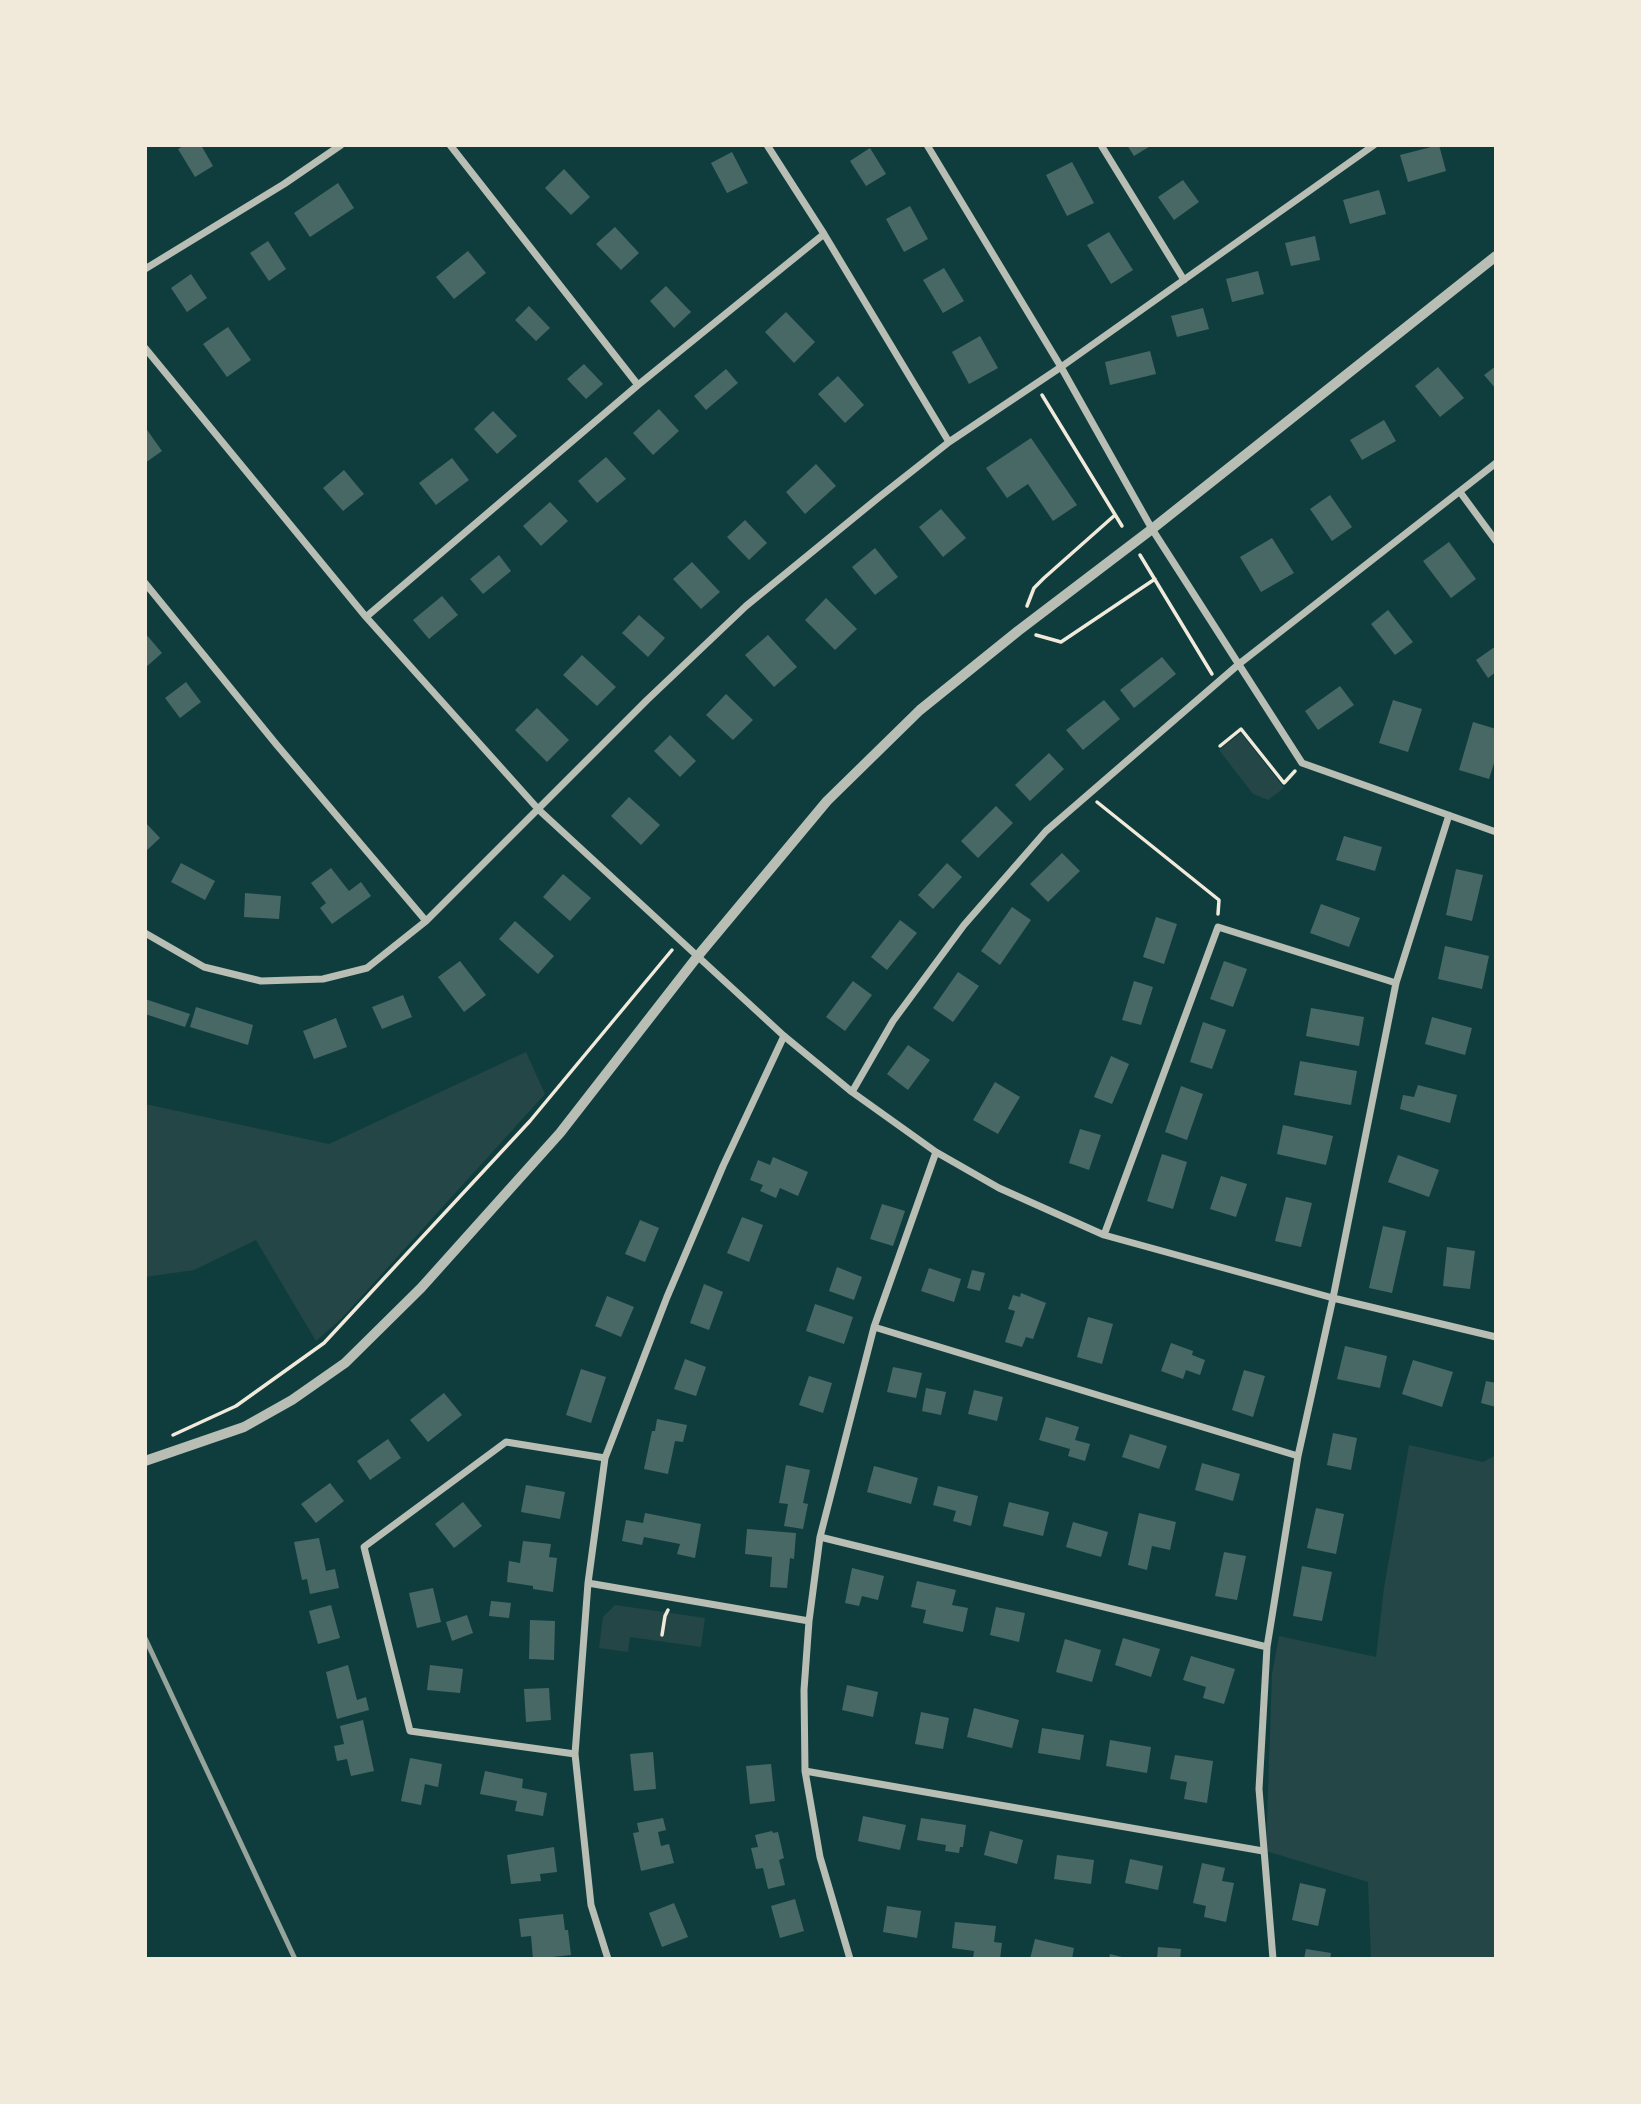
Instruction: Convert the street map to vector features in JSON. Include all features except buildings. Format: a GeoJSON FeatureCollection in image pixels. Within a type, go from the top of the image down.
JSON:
{"type":"FeatureCollection","features":[{"type":"Feature","properties":{"kind":"street"},"geometry":{"type":"LineString","coordinates":[[145,269],[284,184],[341,145]]}},
{"type":"Feature","properties":{"kind":"street"},"geometry":{"type":"LineString","coordinates":[[450,145],[638,385]]}},
{"type":"Feature","properties":{"kind":"street"},"geometry":{"type":"LineString","coordinates":[[767,145],[824,234],[948,442]]}},
{"type":"Feature","properties":{"kind":"street"},"geometry":{"type":"LineString","coordinates":[[927,145],[1061,367],[1152,529],[1302,763],[1496,832]]}},
{"type":"Feature","properties":{"kind":"street"},"geometry":{"type":"LineString","coordinates":[[1101,145],[1184,280]]}},
{"type":"Feature","properties":{"kind":"street"},"geometry":{"type":"LineString","coordinates":[[145,933],[204,967],[261,981],[323,979],[367,968],[426,921],[647,700],[746,607],[877,498],[948,442],[1061,367],[1374,145]]}},
{"type":"Feature","properties":{"kind":"street"},"geometry":{"type":"LineString","coordinates":[[366,617],[638,385],[824,234]]}},
{"type":"Feature","properties":{"kind":"street"},"geometry":{"type":"LineString","coordinates":[[145,1461],[244,1427],[292,1400],[345,1363],[421,1289],[560,1133],[697,957],[827,802],[920,710],[1496,256]]}},
{"type":"Feature","properties":{"kind":"street"},"geometry":{"type":"LineString","coordinates":[[145,348],[366,617],[539,810],[784,1036],[852,1092],[936,1152],[999,1188],[1104,1235],[1333,1298],[1496,1337]]}},
{"type":"Feature","properties":{"kind":"street"},"geometry":{"type":"LineString","coordinates":[[852,1092],[893,1021],[964,925],[1046,831],[1239,664],[1496,463]]}},
{"type":"Feature","properties":{"kind":"street"},"geometry":{"type":"LineString","coordinates":[[1460,492],[1496,541]]}},
{"type":"Feature","properties":{"kind":"street"},"geometry":{"type":"LineString","coordinates":[[145,583],[276,744],[426,921]]}},
{"type":"Feature","properties":{"kind":"street"},"geometry":{"type":"LineString","coordinates":[[1273,1959],[1259,1789],[1267,1647],[1298,1456],[1333,1298],[1396,984],[1449,815]]}},
{"type":"Feature","properties":{"kind":"street"},"geometry":{"type":"LineString","coordinates":[[1104,1235],[1217,927],[1396,984]]}},
{"type":"Feature","properties":{"kind":"street"},"geometry":{"type":"LineString","coordinates":[[608,1959],[591,1905],[575,1754],[588,1583],[604,1458],[667,1297],[723,1166],[784,1036]]}},
{"type":"Feature","properties":{"kind":"street"},"geometry":{"type":"LineString","coordinates":[[850,1959],[820,1857],[805,1771],[804,1690],[808,1621],[820,1537],[874,1327],[936,1152]]}},
{"type":"Feature","properties":{"kind":"street"},"geometry":{"type":"LineString","coordinates":[[874,1327],[1298,1456]]}},
{"type":"Feature","properties":{"kind":"street"},"geometry":{"type":"LineString","coordinates":[[575,1754],[410,1731],[364,1547],[506,1442],[604,1458]]}},
{"type":"Feature","properties":{"kind":"street"},"geometry":{"type":"LineString","coordinates":[[820,1537],[1267,1647]]}},
{"type":"Feature","properties":{"kind":"street"},"geometry":{"type":"LineString","coordinates":[[588,1583],[808,1621]]}},
{"type":"Feature","properties":{"kind":"street"},"geometry":{"type":"LineString","coordinates":[[805,1771],[1263,1851]]}},
{"type":"Feature","properties":{"kind":"path"},"geometry":{"type":"LineString","coordinates":[[1035,384],[1122,526]]}},
{"type":"Feature","properties":{"kind":"path"},"geometry":{"type":"LineString","coordinates":[[1115,514],[1034,589],[1018,631],[1061,642],[1155,579]]}},
{"type":"Feature","properties":{"kind":"path"},"geometry":{"type":"LineString","coordinates":[[1139,553],[1217,683]]}},
{"type":"Feature","properties":{"kind":"path"},"geometry":{"type":"LineString","coordinates":[[1220,746],[1241,729],[1284,783],[1302,763]]}},
{"type":"Feature","properties":{"kind":"path"},"geometry":{"type":"LineString","coordinates":[[1088,795],[1219,900],[1217,927]]}},
{"type":"Feature","properties":{"kind":"path"},"geometry":{"type":"LineString","coordinates":[[162,1440],[236,1406],[324,1343],[530,1121],[680,941]]}},
{"type":"Feature","properties":{"kind":"path"},"geometry":{"type":"LineString","coordinates":[[662,1635],[665,1616],[675,1598]]}},
{"type":"Feature","properties":{"kind":"shaded area"},"geometry":{"type":"Polygon","coordinates":[[[1241,733],[1284,788],[1268,800],[1253,794],[1219,750],[1241,733]]]}},
{"type":"Feature","properties":{"kind":"shaded area"},"geometry":{"type":"Polygon","coordinates":[[[526,1052],[545,1094],[341,1319],[316,1341],[256,1240],[194,1270],[145,1277],[145,1104],[329,1144],[526,1052]]]}},
{"type":"Feature","properties":{"kind":"shaded area"},"geometry":{"type":"Polygon","coordinates":[[[1409,1445],[1483,1462],[1496,1455],[1496,1959],[1371,1959],[1368,1882],[1266,1851],[1272,1674],[1279,1636],[1376,1657],[1384,1588],[1409,1445]]]}},
{"type":"Feature","properties":{"kind":"shaded area"},"geometry":{"type":"Polygon","coordinates":[[[615,1605],[705,1618],[701,1647],[630,1637],[628,1652],[599,1648],[603,1617],[615,1605]]]}},
{"type":"Feature","properties":{"kind":"railway"},"geometry":{"type":"LineString","coordinates":[[145,1638],[295,1959]]}}]}
